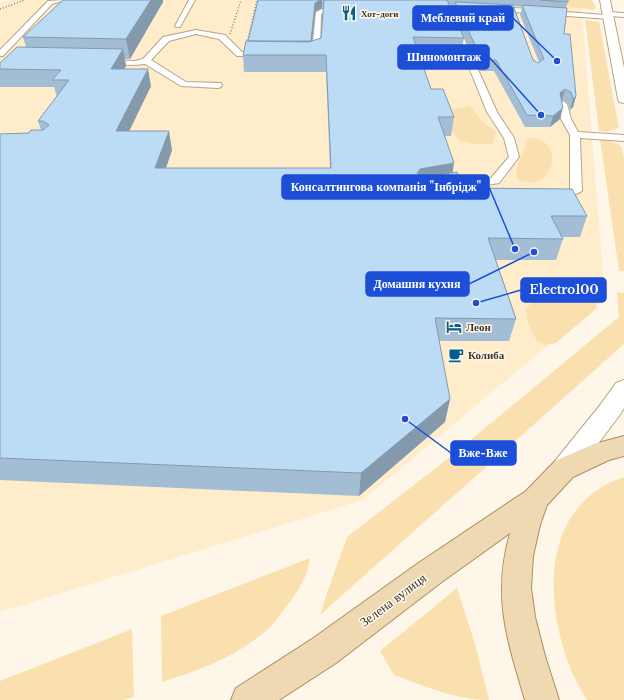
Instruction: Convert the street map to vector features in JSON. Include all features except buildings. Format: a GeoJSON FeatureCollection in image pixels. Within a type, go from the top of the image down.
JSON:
{"type":"FeatureCollection","features":[{"type":"Feature","properties":{"kind":"main road"},"geometry":{"type":"LineString","coordinates":[[605,0],[624,99]]}},
{"type":"Feature","properties":{"kind":"main road"},"geometry":{"type":"LineString","coordinates":[[542,700],[526,648],[519,617],[516,588],[518,556],[526,525],[536,499],[564,469],[610,410],[624,389]]}},
{"type":"Feature","properties":{"kind":"main road"},"geometry":{"type":"LineString","coordinates":[[564,469],[603,451],[624,446]]}},
{"type":"Feature","properties":{"kind":"main road","name":"Зелена вулиця"},"geometry":{"type":"LineString","coordinates":[[248,700],[324,651],[428,574],[536,499]]}},
{"type":"Feature","properties":{"kind":"lane"},"geometry":{"type":"LineString","coordinates":[[0,54],[50,2],[62,0]]}},
{"type":"Feature","properties":{"kind":"lane"},"geometry":{"type":"LineString","coordinates":[[178,26],[192,0]]}},
{"type":"Feature","properties":{"kind":"lane"},"geometry":{"type":"LineString","coordinates":[[423,8],[446,8],[515,14],[624,15]]}},
{"type":"Feature","properties":{"kind":"lane"},"geometry":{"type":"LineString","coordinates":[[429,192],[495,181],[514,157],[509,138],[492,112],[446,8]]}},
{"type":"Feature","properties":{"kind":"lane"},"geometry":{"type":"LineString","coordinates":[[301,55],[316,53],[318,13],[322,11],[353,9]]}},
{"type":"Feature","properties":{"kind":"lane"},"geometry":{"type":"LineString","coordinates":[[97,62],[135,63],[146,61],[166,38],[196,32],[211,34],[222,38],[240,54],[271,54]]}},
{"type":"Feature","properties":{"kind":"lane"},"geometry":{"type":"LineString","coordinates":[[146,61],[184,84],[218,85]]}},
{"type":"Feature","properties":{"kind":"lane"},"geometry":{"type":"LineString","coordinates":[[564,104],[566,119],[575,135],[576,190]]}},
{"type":"Feature","properties":{"kind":"lane"},"geometry":{"type":"LineString","coordinates":[[575,135],[624,138]]}},
{"type":"Feature","properties":{"kind":"shaded area"},"geometry":{"type":"Polygon","coordinates":[[[12,0],[581,0],[605,298],[363,500],[0,612],[0,3],[12,0]]]}},
{"type":"Feature","properties":{"kind":"shaded area"},"geometry":{"type":"Polygon","coordinates":[[[516,0],[592,0],[596,7],[594,10],[516,0]]]}},
{"type":"Feature","properties":{"kind":"shaded area"},"geometry":{"type":"Polygon","coordinates":[[[585,20],[599,22],[619,128],[607,132],[599,131],[585,20]]]}},
{"type":"Feature","properties":{"kind":"shaded area"},"geometry":{"type":"Polygon","coordinates":[[[469,106],[480,119],[496,132],[492,144],[475,144],[460,141],[447,125],[448,115],[453,109],[469,106]]]}},
{"type":"Feature","properties":{"kind":"shaded area"},"geometry":{"type":"Polygon","coordinates":[[[528,138],[540,140],[548,146],[552,154],[552,164],[548,173],[541,179],[531,182],[517,180],[516,174],[518,163],[527,144],[528,138]]]}},
{"type":"Feature","properties":{"kind":"shaded area"},"geometry":{"type":"Polygon","coordinates":[[[600,139],[616,143],[621,146],[624,157],[624,271],[619,271],[600,139]]]}},
{"type":"Feature","properties":{"kind":"shaded area"},"geometry":{"type":"Polygon","coordinates":[[[575,279],[587,280],[594,286],[597,308],[556,343],[545,345],[537,341],[528,324],[526,308],[557,281],[575,279]]]}},
{"type":"Feature","properties":{"kind":"shaded area"},"geometry":{"type":"Polygon","coordinates":[[[617,292],[624,293],[624,344],[320,615],[347,537],[450,457],[619,317],[617,292]]]}},
{"type":"Feature","properties":{"kind":"shaded area"},"geometry":{"type":"Polygon","coordinates":[[[624,477],[624,700],[587,700],[572,671],[561,641],[556,613],[554,585],[556,557],[564,531],[577,509],[597,490],[624,477]]]}},
{"type":"Feature","properties":{"kind":"shaded area"},"geometry":{"type":"Polygon","coordinates":[[[310,558],[302,584],[295,596],[271,626],[247,645],[234,653],[206,667],[162,682],[161,616],[310,558]]]}},
{"type":"Feature","properties":{"kind":"shaded area"},"geometry":{"type":"Polygon","coordinates":[[[457,588],[475,644],[489,700],[465,698],[453,695],[394,675],[380,651],[457,588]]]}},
{"type":"Feature","properties":{"kind":"shaded area"},"geometry":{"type":"Polygon","coordinates":[[[132,629],[134,697],[124,700],[0,700],[0,681],[132,629]]]}},
{"type":"Feature","properties":{"kind":"railway"},"geometry":{"type":"LineString","coordinates":[[0,9],[25,0]]}},
{"type":"Feature","properties":{"kind":"railway"},"geometry":{"type":"LineString","coordinates":[[230,34],[241,0]]}},
{"type":"Feature","properties":{"kind":"railway"},"geometry":{"type":"LineString","coordinates":[[245,52],[257,0]]}},
{"type":"Feature","properties":{"kind":"place","name":"Хот-доги"},"geometry":{"type":"Point","coordinates":[349,13]}},
{"type":"Feature","properties":{"kind":"place","name":"Меблевий край"},"geometry":{"type":"Point","coordinates":[557,61]}},
{"type":"Feature","properties":{"kind":"place","name":"Шиномонтаж"},"geometry":{"type":"Point","coordinates":[541,115]}},
{"type":"Feature","properties":{"kind":"place","name":"Консалтингова компанія \"Інбрідж\""},"geometry":{"type":"Point","coordinates":[515,249]}},
{"type":"Feature","properties":{"kind":"place","name":"Домашня кухня"},"geometry":{"type":"Point","coordinates":[534,252]}},
{"type":"Feature","properties":{"kind":"place","name":"Electro100"},"geometry":{"type":"Point","coordinates":[476,303]}},
{"type":"Feature","properties":{"kind":"place","name":"Леон"},"geometry":{"type":"Point","coordinates":[454,327]}},
{"type":"Feature","properties":{"kind":"place","name":"Колиба"},"geometry":{"type":"Point","coordinates":[456,355]}},
{"type":"Feature","properties":{"kind":"place","name":"Вже-Вже"},"geometry":{"type":"Point","coordinates":[405,419]}}]}
